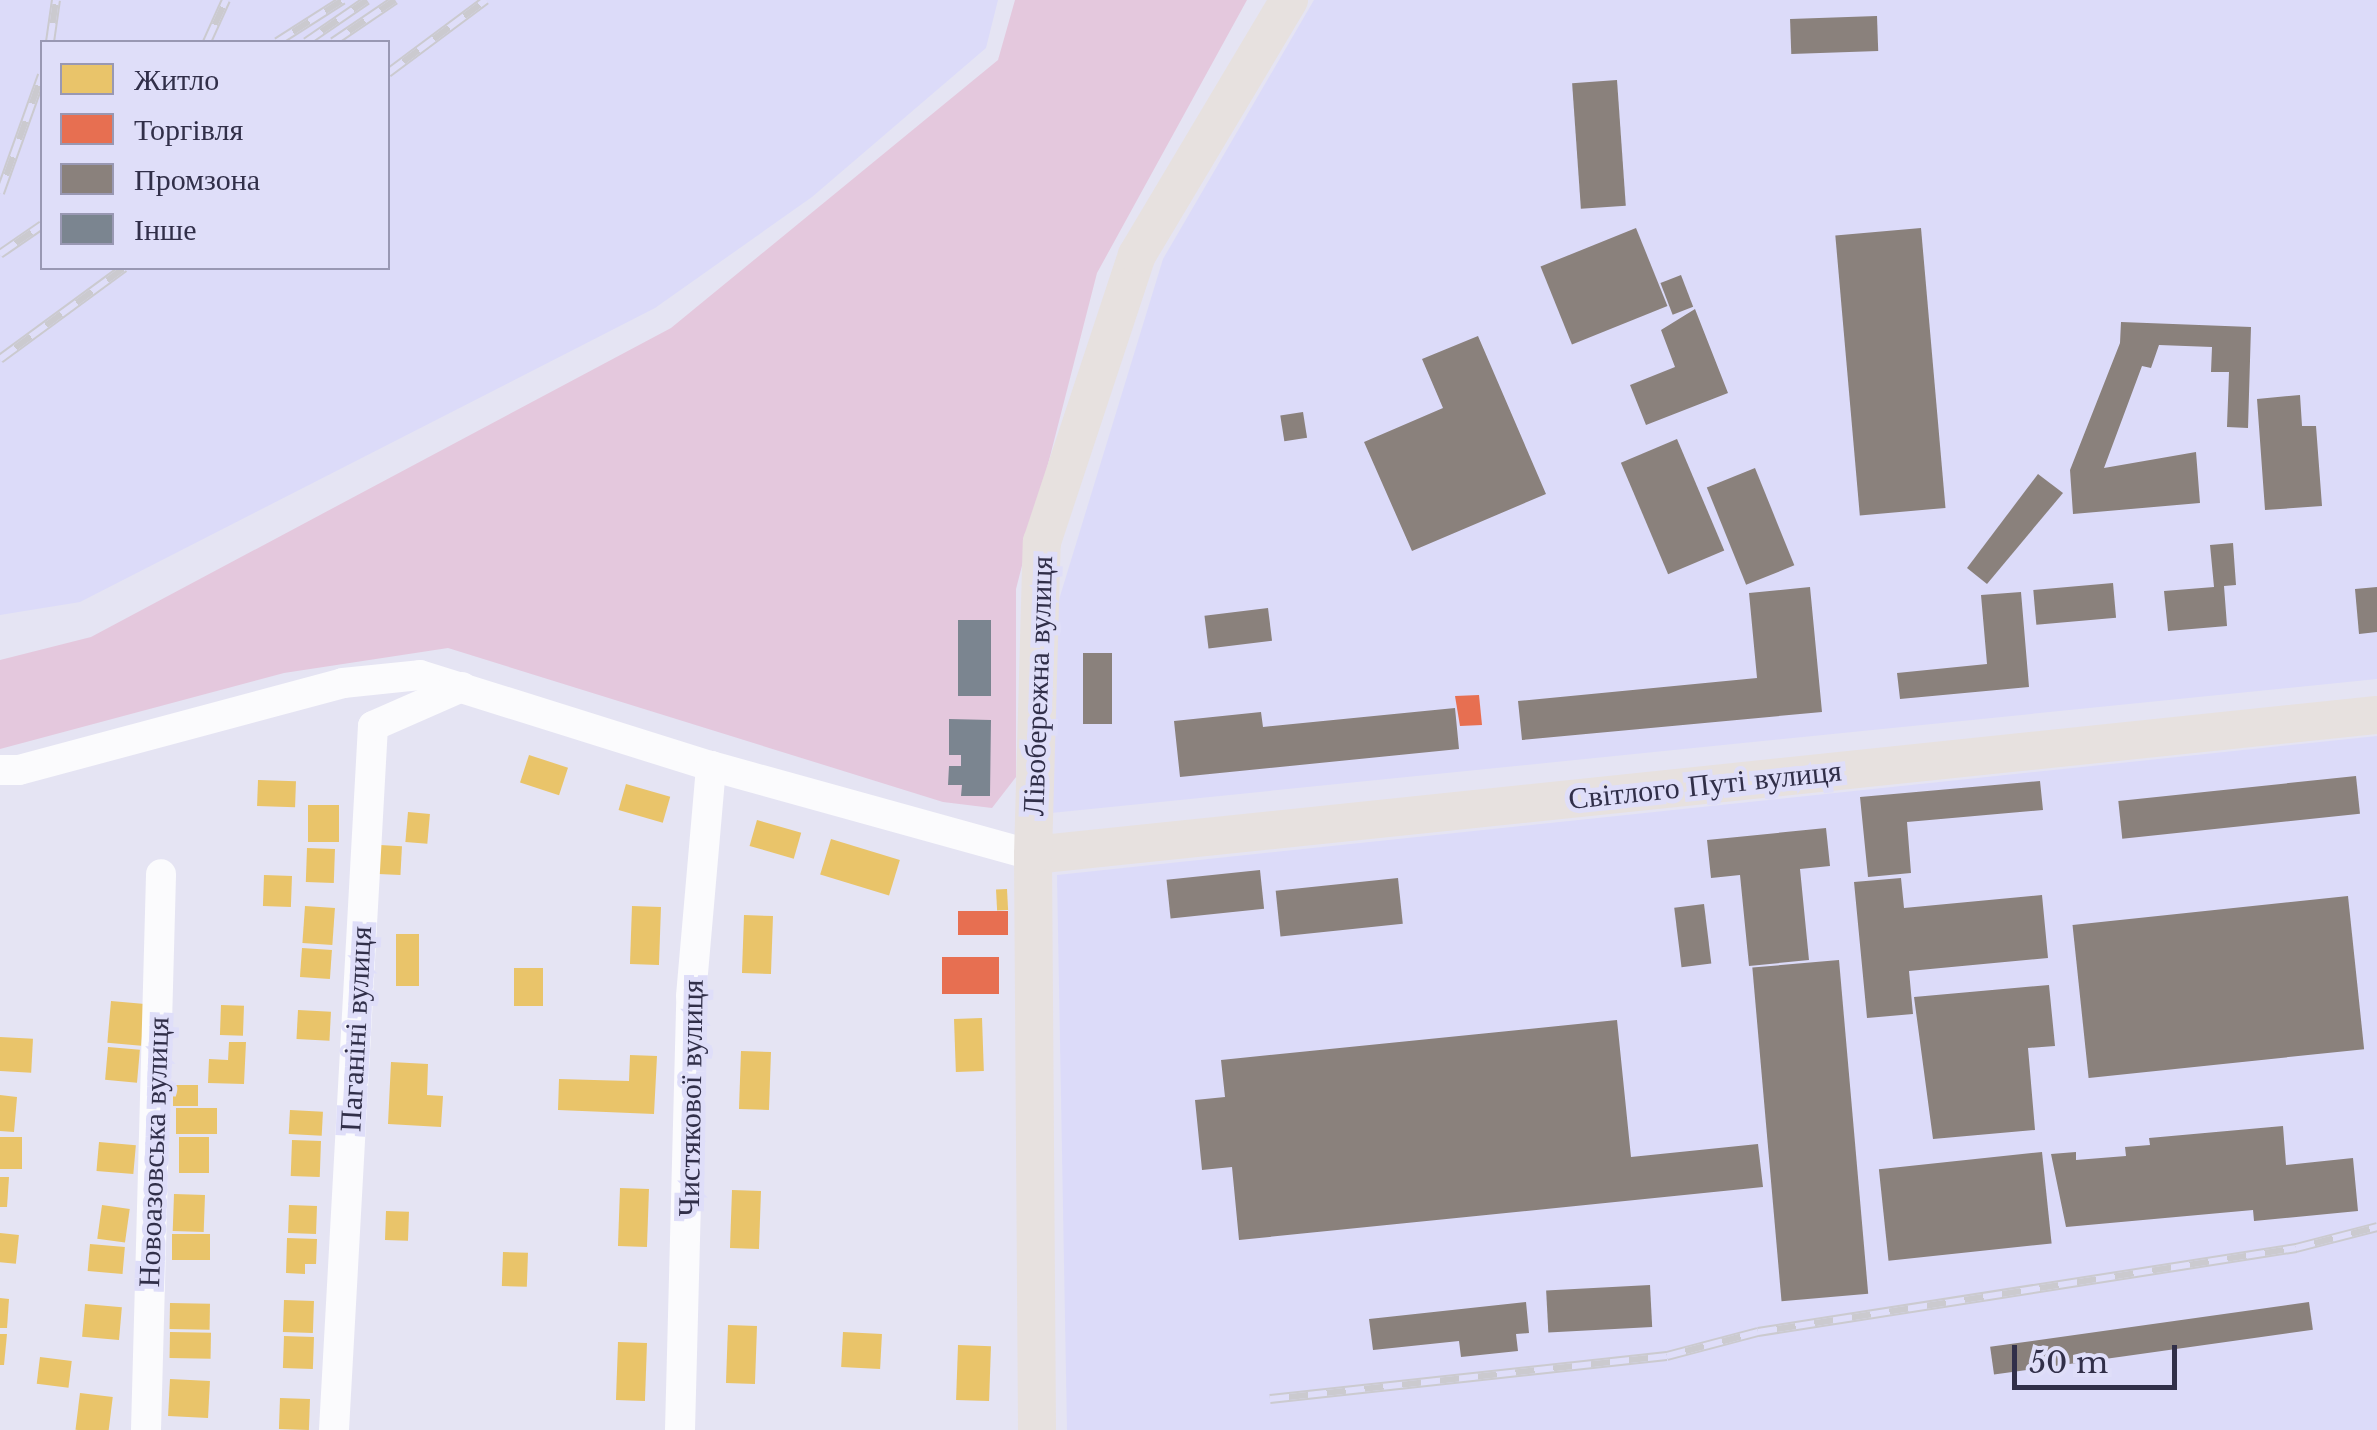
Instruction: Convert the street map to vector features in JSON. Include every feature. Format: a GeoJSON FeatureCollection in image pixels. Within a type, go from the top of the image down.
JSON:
{"type":"FeatureCollection","features":[{"type":"Feature","properties":{"kind":"main road","name":"Лівобережна вулиця"},"geometry":{"type":"LineString","coordinates":[[1037,1430],[1033,855],[1042,542],[1137,255],[1289,0]]}},
{"type":"Feature","properties":{"kind":"main road","name":"Світлого Путі вулиця"},"geometry":{"type":"LineString","coordinates":[[1033,855],[2377,716]]}},
{"type":"Feature","properties":{"kind":"street"},"geometry":{"type":"LineString","coordinates":[[0,770],[20,770],[343,682],[420,675],[711,766],[1033,855]]}},
{"type":"Feature","properties":{"kind":"street","name":"Паганіні вулиця"},"geometry":{"type":"LineString","coordinates":[[334,1430],[373,726],[462,687]]}},
{"type":"Feature","properties":{"kind":"street","name":"Чистякової вулиця"},"geometry":{"type":"LineString","coordinates":[[680,1430],[690,996],[711,766]]}},
{"type":"Feature","properties":{"kind":"street","name":"Новоазовська вулиця"},"geometry":{"type":"LineString","coordinates":[[146,1430],[161,874]]}},
{"type":"Feature","properties":{"kind":"shaded area"},"geometry":{"type":"Polygon","coordinates":[[[0,0],[998,0],[986,48],[812,197],[655,308],[80,602],[0,615],[0,0]]]}},
{"type":"Feature","properties":{"kind":"shaded area"},"geometry":{"type":"Polygon","coordinates":[[[1015,0],[1247,0],[1097,273],[1016,589],[1016,777],[992,808],[943,802],[448,648],[284,673],[0,749],[0,660],[91,637],[671,328],[998,60],[1015,0]]]}},
{"type":"Feature","properties":{"kind":"shaded area"},"geometry":{"type":"Polygon","coordinates":[[[1314,0],[2377,0],[2377,679],[1051,813],[1054,616],[1163,259],[1314,0]]]}},
{"type":"Feature","properties":{"kind":"shaded area"},"geometry":{"type":"Polygon","coordinates":[[[2377,736],[2377,1430],[1067,1430],[1057,875],[2377,736]]]}},
{"type":"Feature","properties":{"kind":"building: Житло"},"geometry":{"type":"Polygon","coordinates":[[[529,755],[568,768],[559,795],[520,783],[529,755]]]}},
{"type":"Feature","properties":{"kind":"building: Житло"},"geometry":{"type":"Polygon","coordinates":[[[258,780],[296,781],[295,807],[257,806],[258,780]]]}},
{"type":"Feature","properties":{"kind":"building: Житло"},"geometry":{"type":"Polygon","coordinates":[[[626,784],[670,797],[663,823],[619,810],[626,784]]]}},
{"type":"Feature","properties":{"kind":"building: Житло"},"geometry":{"type":"Polygon","coordinates":[[[308,805],[339,805],[339,842],[308,842],[308,805]]]}},
{"type":"Feature","properties":{"kind":"building: Житло"},"geometry":{"type":"Polygon","coordinates":[[[408,812],[430,814],[427,844],[405,842],[408,812]]]}},
{"type":"Feature","properties":{"kind":"building: Житло"},"geometry":{"type":"Polygon","coordinates":[[[757,820],[801,833],[794,859],[750,846],[757,820]]]}},
{"type":"Feature","properties":{"kind":"building: Житло"},"geometry":{"type":"Polygon","coordinates":[[[831,839],[900,860],[889,895],[820,874],[831,839]]]}},
{"type":"Feature","properties":{"kind":"building: Житло"},"geometry":{"type":"Polygon","coordinates":[[[380,845],[402,846],[400,875],[378,874],[380,845]]]}},
{"type":"Feature","properties":{"kind":"building: Житло"},"geometry":{"type":"Polygon","coordinates":[[[307,848],[335,849],[334,883],[306,882],[307,848]]]}},
{"type":"Feature","properties":{"kind":"building: Житло"},"geometry":{"type":"Polygon","coordinates":[[[264,875],[292,876],[291,907],[263,906],[264,875]]]}},
{"type":"Feature","properties":{"kind":"building: Житло"},"geometry":{"type":"Polygon","coordinates":[[[1007,889],[1008,910],[997,911],[996,890],[1007,889]]]}},
{"type":"Feature","properties":{"kind":"building: Житло"},"geometry":{"type":"Polygon","coordinates":[[[305,906],[335,908],[332,945],[302,943],[305,906]]]}},
{"type":"Feature","properties":{"kind":"building: Житло"},"geometry":{"type":"Polygon","coordinates":[[[632,906],[661,907],[659,965],[630,964],[632,906]]]}},
{"type":"Feature","properties":{"kind":"building: Житло"},"geometry":{"type":"Polygon","coordinates":[[[744,915],[773,916],[771,974],[742,973],[744,915]]]}},
{"type":"Feature","properties":{"kind":"building: Житло"},"geometry":{"type":"Polygon","coordinates":[[[396,934],[419,934],[419,986],[396,986],[396,934]]]}},
{"type":"Feature","properties":{"kind":"building: Житло"},"geometry":{"type":"Polygon","coordinates":[[[302,948],[332,950],[330,979],[300,977],[302,948]]]}},
{"type":"Feature","properties":{"kind":"building: Житло"},"geometry":{"type":"Polygon","coordinates":[[[514,968],[543,968],[543,1006],[514,1006],[514,968]]]}},
{"type":"Feature","properties":{"kind":"building: Житло"},"geometry":{"type":"Polygon","coordinates":[[[111,1001],[145,1004],[141,1046],[107,1043],[111,1001]]]}},
{"type":"Feature","properties":{"kind":"building: Житло"},"geometry":{"type":"Polygon","coordinates":[[[221,1005],[244,1006],[243,1036],[220,1035],[221,1005]]]}},
{"type":"Feature","properties":{"kind":"building: Житло"},"geometry":{"type":"Polygon","coordinates":[[[298,1010],[331,1012],[329,1041],[296,1039],[298,1010]]]}},
{"type":"Feature","properties":{"kind":"building: Житло"},"geometry":{"type":"Polygon","coordinates":[[[982,1018],[984,1071],[956,1072],[954,1019],[982,1018]]]}},
{"type":"Feature","properties":{"kind":"building: Житло"},"geometry":{"type":"Polygon","coordinates":[[[0,1037],[33,1039],[31,1073],[0,1071],[0,1037]]]}},
{"type":"Feature","properties":{"kind":"building: Житло"},"geometry":{"type":"Polygon","coordinates":[[[229,1042],[246,1042],[244,1084],[208,1083],[209,1059],[228,1060],[229,1042]]]}},
{"type":"Feature","properties":{"kind":"building: Житло"},"geometry":{"type":"Polygon","coordinates":[[[108,1047],[140,1050],[137,1083],[105,1080],[108,1047]]]}},
{"type":"Feature","properties":{"kind":"building: Житло"},"geometry":{"type":"Polygon","coordinates":[[[741,1051],[771,1052],[769,1110],[739,1109],[741,1051]]]}},
{"type":"Feature","properties":{"kind":"building: Житло"},"geometry":{"type":"Polygon","coordinates":[[[630,1055],[657,1056],[654,1114],[558,1110],[559,1079],[629,1081],[630,1055]]]}},
{"type":"Feature","properties":{"kind":"building: Житло"},"geometry":{"type":"Polygon","coordinates":[[[391,1062],[428,1064],[427,1095],[443,1096],[441,1127],[388,1124],[391,1062]]]}},
{"type":"Feature","properties":{"kind":"building: Житло"},"geometry":{"type":"Polygon","coordinates":[[[173,1085],[198,1085],[198,1106],[173,1106],[173,1085]]]}},
{"type":"Feature","properties":{"kind":"building: Житло"},"geometry":{"type":"Polygon","coordinates":[[[0,1095],[17,1097],[14,1132],[0,1131],[0,1095]]]}},
{"type":"Feature","properties":{"kind":"building: Житло"},"geometry":{"type":"Polygon","coordinates":[[[176,1108],[217,1108],[217,1134],[176,1134],[176,1108]]]}},
{"type":"Feature","properties":{"kind":"building: Житло"},"geometry":{"type":"Polygon","coordinates":[[[290,1110],[323,1112],[322,1136],[289,1134],[290,1110]]]}},
{"type":"Feature","properties":{"kind":"building: Житло"},"geometry":{"type":"Polygon","coordinates":[[[0,1137],[22,1137],[22,1169],[0,1169],[0,1137]]]}},
{"type":"Feature","properties":{"kind":"building: Житло"},"geometry":{"type":"Polygon","coordinates":[[[179,1137],[209,1137],[209,1173],[179,1173],[179,1137]]]}},
{"type":"Feature","properties":{"kind":"building: Житло"},"geometry":{"type":"Polygon","coordinates":[[[292,1140],[321,1141],[320,1177],[291,1176],[292,1140]]]}},
{"type":"Feature","properties":{"kind":"building: Житло"},"geometry":{"type":"Polygon","coordinates":[[[99,1142],[136,1145],[133,1174],[96,1171],[99,1142]]]}},
{"type":"Feature","properties":{"kind":"building: Житло"},"geometry":{"type":"Polygon","coordinates":[[[0,1177],[9,1177],[7,1207],[0,1207],[0,1177]]]}},
{"type":"Feature","properties":{"kind":"building: Житло"},"geometry":{"type":"Polygon","coordinates":[[[620,1188],[649,1189],[647,1247],[618,1246],[620,1188]]]}},
{"type":"Feature","properties":{"kind":"building: Житло"},"geometry":{"type":"Polygon","coordinates":[[[732,1190],[761,1191],[759,1249],[730,1248],[732,1190]]]}},
{"type":"Feature","properties":{"kind":"building: Житло"},"geometry":{"type":"Polygon","coordinates":[[[174,1194],[205,1195],[204,1232],[173,1231],[174,1194]]]}},
{"type":"Feature","properties":{"kind":"building: Житло"},"geometry":{"type":"Polygon","coordinates":[[[102,1205],[130,1209],[125,1243],[97,1239],[102,1205]]]}},
{"type":"Feature","properties":{"kind":"building: Житло"},"geometry":{"type":"Polygon","coordinates":[[[289,1205],[317,1206],[316,1234],[288,1233],[289,1205]]]}},
{"type":"Feature","properties":{"kind":"building: Житло"},"geometry":{"type":"Polygon","coordinates":[[[386,1211],[409,1212],[408,1241],[385,1240],[386,1211]]]}},
{"type":"Feature","properties":{"kind":"building: Житло"},"geometry":{"type":"Polygon","coordinates":[[[0,1233],[19,1235],[16,1264],[0,1262],[0,1233]]]}},
{"type":"Feature","properties":{"kind":"building: Житло"},"geometry":{"type":"Polygon","coordinates":[[[172,1234],[210,1234],[210,1260],[172,1260],[172,1234]]]}},
{"type":"Feature","properties":{"kind":"building: Житло"},"geometry":{"type":"Polygon","coordinates":[[[287,1238],[317,1239],[316,1264],[305,1264],[305,1274],[286,1273],[287,1238]]]}},
{"type":"Feature","properties":{"kind":"building: Житло"},"geometry":{"type":"Polygon","coordinates":[[[90,1244],[125,1247],[123,1274],[88,1271],[90,1244]]]}},
{"type":"Feature","properties":{"kind":"building: Житло"},"geometry":{"type":"Polygon","coordinates":[[[503,1252],[528,1253],[527,1287],[502,1286],[503,1252]]]}},
{"type":"Feature","properties":{"kind":"building: Житло"},"geometry":{"type":"Polygon","coordinates":[[[0,1298],[9,1299],[7,1328],[0,1328],[0,1298]]]}},
{"type":"Feature","properties":{"kind":"building: Житло"},"geometry":{"type":"Polygon","coordinates":[[[284,1300],[314,1301],[313,1333],[283,1332],[284,1300]]]}},
{"type":"Feature","properties":{"kind":"building: Житло"},"geometry":{"type":"Polygon","coordinates":[[[170,1303],[210,1304],[210,1330],[170,1329],[170,1303]]]}},
{"type":"Feature","properties":{"kind":"building: Житло"},"geometry":{"type":"Polygon","coordinates":[[[85,1304],[122,1307],[119,1340],[82,1337],[85,1304]]]}},
{"type":"Feature","properties":{"kind":"building: Житло"},"geometry":{"type":"Polygon","coordinates":[[[728,1325],[757,1326],[755,1384],[726,1383],[728,1325]]]}},
{"type":"Feature","properties":{"kind":"building: Житло"},"geometry":{"type":"Polygon","coordinates":[[[170,1332],[211,1333],[211,1359],[170,1358],[170,1332]]]}},
{"type":"Feature","properties":{"kind":"building: Житло"},"geometry":{"type":"Polygon","coordinates":[[[843,1332],[882,1334],[880,1369],[841,1367],[843,1332]]]}},
{"type":"Feature","properties":{"kind":"building: Житло"},"geometry":{"type":"Polygon","coordinates":[[[0,1334],[7,1334],[4,1365],[0,1365],[0,1334]]]}},
{"type":"Feature","properties":{"kind":"building: Житло"},"geometry":{"type":"Polygon","coordinates":[[[284,1336],[314,1337],[313,1369],[283,1368],[284,1336]]]}},
{"type":"Feature","properties":{"kind":"building: Житло"},"geometry":{"type":"Polygon","coordinates":[[[618,1342],[647,1343],[645,1401],[616,1400],[618,1342]]]}},
{"type":"Feature","properties":{"kind":"building: Житло"},"geometry":{"type":"Polygon","coordinates":[[[958,1345],[991,1346],[989,1401],[956,1400],[958,1345]]]}},
{"type":"Feature","properties":{"kind":"building: Житло"},"geometry":{"type":"Polygon","coordinates":[[[40,1357],[72,1361],[68,1388],[37,1384],[40,1357]]]}},
{"type":"Feature","properties":{"kind":"building: Житло"},"geometry":{"type":"Polygon","coordinates":[[[170,1379],[210,1381],[208,1418],[168,1416],[170,1379]]]}},
{"type":"Feature","properties":{"kind":"building: Житло"},"geometry":{"type":"Polygon","coordinates":[[[80,1393],[113,1397],[109,1430],[75,1430],[80,1393]]]}},
{"type":"Feature","properties":{"kind":"building: Житло"},"geometry":{"type":"Polygon","coordinates":[[[280,1398],[310,1399],[309,1430],[279,1429],[280,1398]]]}},
{"type":"Feature","properties":{"kind":"building: Торгівля"},"geometry":{"type":"Polygon","coordinates":[[[1479,695],[1482,725],[1460,726],[1455,696],[1479,695]]]}},
{"type":"Feature","properties":{"kind":"building: Торгівля"},"geometry":{"type":"Polygon","coordinates":[[[958,911],[1008,911],[1008,935],[958,935],[958,911]]]}},
{"type":"Feature","properties":{"kind":"building: Торгівля"},"geometry":{"type":"Polygon","coordinates":[[[942,957],[999,957],[999,994],[942,994],[942,957]]]}},
{"type":"Feature","properties":{"kind":"building: Промзона"},"geometry":{"type":"Polygon","coordinates":[[[1877,16],[1878,51],[1791,54],[1790,19],[1877,16]]]}},
{"type":"Feature","properties":{"kind":"building: Промзона"},"geometry":{"type":"Polygon","coordinates":[[[1617,80],[1626,206],[1581,209],[1572,83],[1617,80]]]}},
{"type":"Feature","properties":{"kind":"building: Промзона"},"geometry":{"type":"Polygon","coordinates":[[[1636,228],[1667,306],[1572,344],[1541,267],[1636,228]]]}},
{"type":"Feature","properties":{"kind":"building: Промзона"},"geometry":{"type":"Polygon","coordinates":[[[1921,228],[1945,508],[1860,515],[1835,235],[1921,228]]]}},
{"type":"Feature","properties":{"kind":"building: Промзона"},"geometry":{"type":"Polygon","coordinates":[[[1681,275],[1693,307],[1673,315],[1660,283],[1681,275]]]}},
{"type":"Feature","properties":{"kind":"building: Промзона"},"geometry":{"type":"Polygon","coordinates":[[[1695,309],[1728,393],[1646,425],[1630,385],[1675,367],[1661,330],[1695,309]]]}},
{"type":"Feature","properties":{"kind":"building: Промзона"},"geometry":{"type":"Polygon","coordinates":[[[2121,322],[2251,327],[2248,428],[2227,427],[2229,372],[2211,372],[2212,347],[2159,345],[2151,368],[2142,366],[2104,468],[2196,452],[2200,503],[2073,514],[2070,470],[2120,343],[2121,322]]]}},
{"type":"Feature","properties":{"kind":"building: Промзона"},"geometry":{"type":"Polygon","coordinates":[[[1478,336],[1546,494],[1412,551],[1364,442],[1443,408],[1422,359],[1478,336]]]}},
{"type":"Feature","properties":{"kind":"building: Промзона"},"geometry":{"type":"Polygon","coordinates":[[[2300,395],[2302,426],[2316,426],[2322,506],[2265,510],[2257,399],[2300,395]]]}},
{"type":"Feature","properties":{"kind":"building: Промзона"},"geometry":{"type":"Polygon","coordinates":[[[1303,412],[1307,438],[1284,441],[1280,416],[1303,412]]]}},
{"type":"Feature","properties":{"kind":"building: Промзона"},"geometry":{"type":"Polygon","coordinates":[[[1677,439],[1724,550],[1668,574],[1621,463],[1677,439]]]}},
{"type":"Feature","properties":{"kind":"building: Промзона"},"geometry":{"type":"Polygon","coordinates":[[[1755,468],[1794,565],[1746,585],[1707,487],[1755,468]]]}},
{"type":"Feature","properties":{"kind":"building: Промзона"},"geometry":{"type":"Polygon","coordinates":[[[2038,474],[2063,493],[1987,584],[1967,568],[2038,474]]]}},
{"type":"Feature","properties":{"kind":"building: Промзона"},"geometry":{"type":"Polygon","coordinates":[[[2233,543],[2236,585],[2224,586],[2227,626],[2168,631],[2164,591],[2214,587],[2210,545],[2233,543]]]}},
{"type":"Feature","properties":{"kind":"building: Промзона"},"geometry":{"type":"Polygon","coordinates":[[[2113,583],[2116,618],[2036,625],[2033,590],[2113,583]]]}},
{"type":"Feature","properties":{"kind":"building: Промзона"},"geometry":{"type":"Polygon","coordinates":[[[1810,587],[1822,712],[1522,740],[1518,701],[1757,678],[1749,593],[1810,587]]]}},
{"type":"Feature","properties":{"kind":"building: Промзона"},"geometry":{"type":"Polygon","coordinates":[[[2377,587],[2377,632],[2359,634],[2355,589],[2377,587]]]}},
{"type":"Feature","properties":{"kind":"building: Промзона"},"geometry":{"type":"Polygon","coordinates":[[[2021,592],[2029,687],[1900,699],[1897,673],[1987,664],[1981,595],[2021,592]]]}},
{"type":"Feature","properties":{"kind":"building: Промзона"},"geometry":{"type":"Polygon","coordinates":[[[1268,608],[1272,641],[1208,649],[1204,616],[1268,608]]]}},
{"type":"Feature","properties":{"kind":"building: Промзона"},"geometry":{"type":"Polygon","coordinates":[[[1083,653],[1112,653],[1112,724],[1083,724],[1083,653]]]}},
{"type":"Feature","properties":{"kind":"building: Промзона"},"geometry":{"type":"Polygon","coordinates":[[[1455,708],[1459,749],[1180,777],[1174,721],[1261,712],[1263,727],[1455,708]]]}},
{"type":"Feature","properties":{"kind":"building: Промзона"},"geometry":{"type":"Polygon","coordinates":[[[2356,776],[2360,814],[2122,839],[2118,801],[2356,776]]]}},
{"type":"Feature","properties":{"kind":"building: Промзона"},"geometry":{"type":"Polygon","coordinates":[[[2040,781],[2043,810],[1907,822],[1911,873],[1868,877],[1860,797],[2040,781]]]}},
{"type":"Feature","properties":{"kind":"building: Промзона"},"geometry":{"type":"Polygon","coordinates":[[[1826,828],[1830,866],[1800,869],[1809,960],[1749,966],[1740,875],[1711,878],[1707,840],[1826,828]]]}},
{"type":"Feature","properties":{"kind":"building: Промзона"},"geometry":{"type":"Polygon","coordinates":[[[1260,870],[1264,909],[1171,919],[1167,880],[1260,870]]]}},
{"type":"Feature","properties":{"kind":"building: Промзона"},"geometry":{"type":"Polygon","coordinates":[[[1398,878],[1403,924],[1280,937],[1276,891],[1398,878]]]}},
{"type":"Feature","properties":{"kind":"building: Промзона"},"geometry":{"type":"Polygon","coordinates":[[[1901,878],[1904,908],[2042,895],[2048,958],[1909,971],[1913,1014],[1867,1018],[1854,882],[1901,878]]]}},
{"type":"Feature","properties":{"kind":"building: Промзона"},"geometry":{"type":"Polygon","coordinates":[[[2348,896],[2364,1049],[2089,1078],[2073,925],[2348,896]]]}},
{"type":"Feature","properties":{"kind":"building: Промзона"},"geometry":{"type":"Polygon","coordinates":[[[1704,904],[1711,964],[1682,967],[1674,908],[1704,904]]]}},
{"type":"Feature","properties":{"kind":"building: Промзона"},"geometry":{"type":"Polygon","coordinates":[[[1839,960],[1868,1294],[1782,1301],[1752,968],[1839,960]]]}},
{"type":"Feature","properties":{"kind":"building: Промзона"},"geometry":{"type":"Polygon","coordinates":[[[2049,985],[2055,1046],[2028,1048],[2035,1130],[1933,1139],[1914,997],[2049,985]]]}},
{"type":"Feature","properties":{"kind":"building: Промзона"},"geometry":{"type":"Polygon","coordinates":[[[1617,1020],[1631,1157],[1758,1144],[1763,1187],[1239,1240],[1232,1167],[1202,1170],[1195,1100],[1225,1097],[1221,1060],[1617,1020]]]}},
{"type":"Feature","properties":{"kind":"building: Промзона"},"geometry":{"type":"Polygon","coordinates":[[[2283,1126],[2286,1165],[2353,1158],[2358,1211],[2254,1221],[2253,1210],[2066,1227],[2051,1154],[2076,1152],[2076,1160],[2126,1156],[2125,1147],[2150,1145],[2149,1138],[2283,1126]]]}},
{"type":"Feature","properties":{"kind":"building: Промзона"},"geometry":{"type":"Polygon","coordinates":[[[2042,1152],[2052,1243],[1889,1261],[1879,1169],[2042,1152]]]}},
{"type":"Feature","properties":{"kind":"building: Промзона"},"geometry":{"type":"Polygon","coordinates":[[[1650,1285],[1652,1327],[1548,1332],[1546,1290],[1650,1285]]]}},
{"type":"Feature","properties":{"kind":"building: Промзона"},"geometry":{"type":"Polygon","coordinates":[[[1526,1302],[1529,1333],[1516,1334],[1518,1351],[1461,1357],[1459,1341],[1373,1350],[1369,1319],[1526,1302]]]}},
{"type":"Feature","properties":{"kind":"building: Промзона"},"geometry":{"type":"Polygon","coordinates":[[[2309,1302],[2313,1330],[1994,1375],[1990,1347],[2309,1302]]]}},
{"type":"Feature","properties":{"kind":"building: Інше"},"geometry":{"type":"Polygon","coordinates":[[[958,620],[991,620],[991,696],[958,696],[958,620]]]}},
{"type":"Feature","properties":{"kind":"building: Інше"},"geometry":{"type":"Polygon","coordinates":[[[949,719],[991,720],[990,796],[961,796],[962,785],[948,785],[949,766],[961,766],[961,755],[949,755],[949,719]]]}},
{"type":"Feature","properties":{"kind":"railway"},"geometry":{"type":"LineString","coordinates":[[50,40],[56,0]]}},
{"type":"Feature","properties":{"kind":"railway"},"geometry":{"type":"LineString","coordinates":[[208,40],[226,0]]}},
{"type":"Feature","properties":{"kind":"railway"},"geometry":{"type":"LineString","coordinates":[[280,40],[343,0]]}},
{"type":"Feature","properties":{"kind":"railway"},"geometry":{"type":"LineString","coordinates":[[309,40],[367,0]]}},
{"type":"Feature","properties":{"kind":"railway"},"geometry":{"type":"LineString","coordinates":[[336,40],[395,0]]}},
{"type":"Feature","properties":{"kind":"railway"},"geometry":{"type":"LineString","coordinates":[[390,72],[486,0]]}},
{"type":"Feature","properties":{"kind":"railway"},"geometry":{"type":"LineString","coordinates":[[0,193],[40,81]]}},
{"type":"Feature","properties":{"kind":"railway"},"geometry":{"type":"LineString","coordinates":[[0,254],[40,226]]}},
{"type":"Feature","properties":{"kind":"railway"},"geometry":{"type":"LineString","coordinates":[[0,359],[121,270]]}},
{"type":"Feature","properties":{"kind":"railway"},"geometry":{"type":"LineString","coordinates":[[1270,1399],[1667,1356],[1758,1332],[2296,1248],[2377,1227]]}}]}
